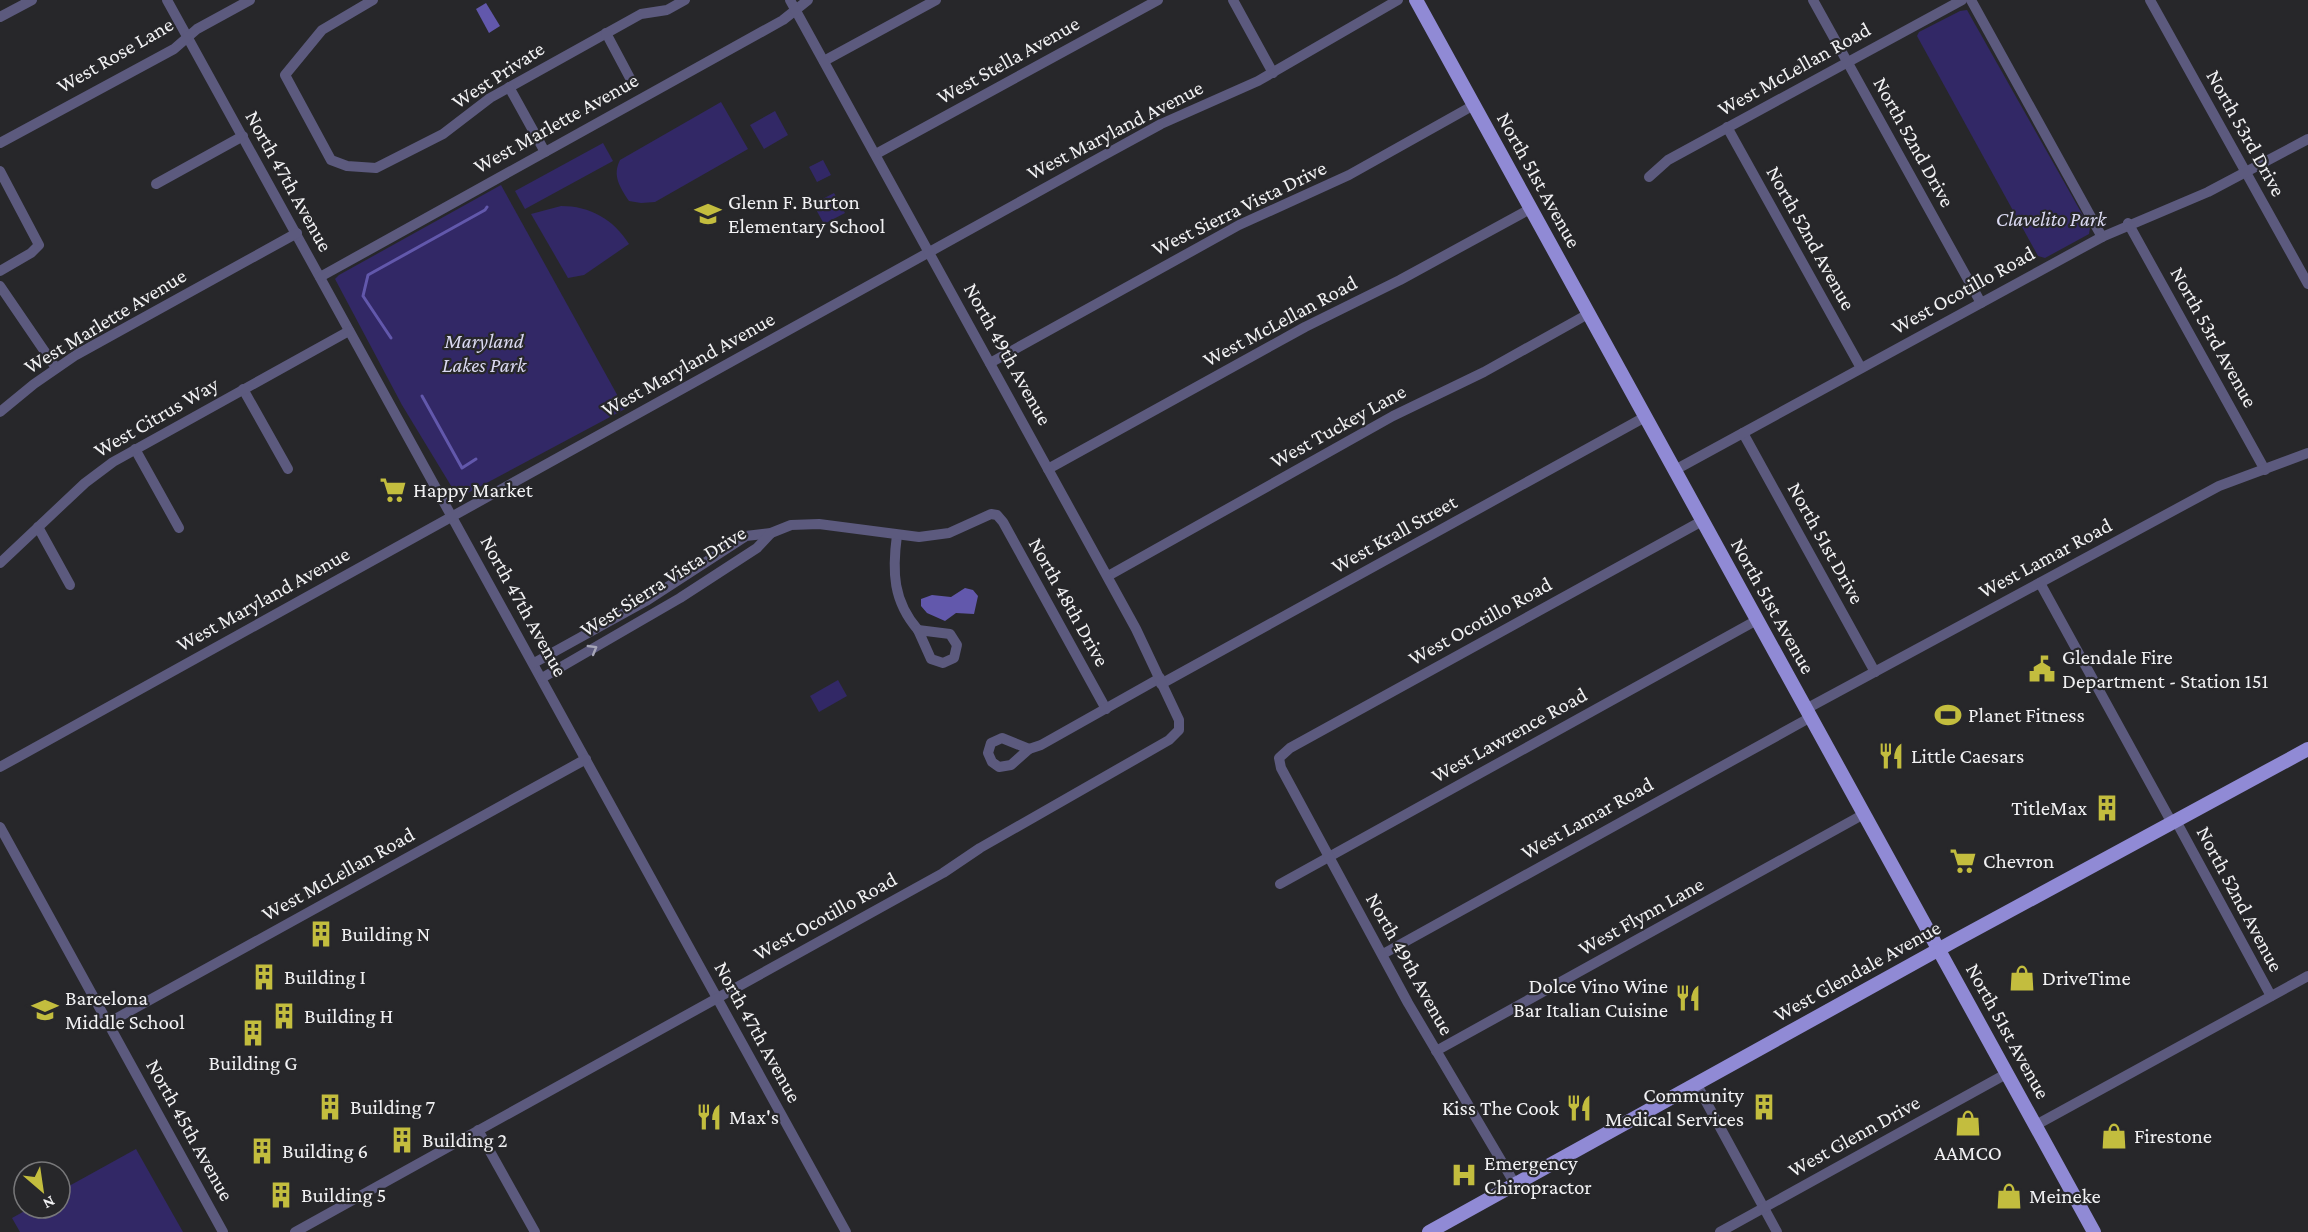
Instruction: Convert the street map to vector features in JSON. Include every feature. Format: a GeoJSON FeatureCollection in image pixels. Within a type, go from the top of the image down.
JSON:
{"type":"FeatureCollection","features":[{"type":"Feature","properties":{"kind":"main road","name":"North 51st Avenue"},"geometry":{"type":"LineString","coordinates":[[1416,0],[2094,1232]]}},
{"type":"Feature","properties":{"kind":"main road","name":"West Glendale Avenue"},"geometry":{"type":"LineString","coordinates":[[1429,1232],[1939,949],[2308,749]]}},
{"type":"Feature","properties":{"kind":"street"},"geometry":{"type":"LineString","coordinates":[[0,18],[32,0]]}},
{"type":"Feature","properties":{"kind":"street","name":"North 47th Avenue"},"geometry":{"type":"LineString","coordinates":[[166,0],[297,233],[846,1232]]}},
{"type":"Feature","properties":{"kind":"street","name":"West Rose Lane"},"geometry":{"type":"LineString","coordinates":[[0,143],[174,49],[187,36],[250,0]]}},
{"type":"Feature","properties":{"kind":"street","name":"West Private"},"geometry":{"type":"LineString","coordinates":[[373,0],[322,30],[285,75],[331,160],[347,166],[366,169],[386,165],[453,128],[490,98],[641,14],[667,10],[685,0]]}},
{"type":"Feature","properties":{"kind":"street","name":"North 49th Avenue"},"geometry":{"type":"LineString","coordinates":[[790,0],[1108,576],[1179,720],[1179,730]]}},
{"type":"Feature","properties":{"kind":"street","name":"West Marlette Avenue"},"geometry":{"type":"LineString","coordinates":[[320,277],[797,11],[808,0]]}},
{"type":"Feature","properties":{"kind":"street"},"geometry":{"type":"LineString","coordinates":[[825,61],[936,0]]}},
{"type":"Feature","properties":{"kind":"street","name":"West Stella Avenue"},"geometry":{"type":"LineString","coordinates":[[876,154],[1158,0]]}},
{"type":"Feature","properties":{"kind":"street"},"geometry":{"type":"LineString","coordinates":[[1233,0],[1273,74]]}},
{"type":"Feature","properties":{"kind":"street","name":"West Maryland Avenue"},"geometry":{"type":"LineString","coordinates":[[0,767],[1161,124],[1273,74],[1398,0]]}},
{"type":"Feature","properties":{"kind":"street","name":"North 52nd Drive"},"geometry":{"type":"LineString","coordinates":[[1813,0],[1981,303]]}},
{"type":"Feature","properties":{"kind":"street","name":"West McLellan Road"},"geometry":{"type":"LineString","coordinates":[[1649,177],[1668,160],[1962,0]]}},
{"type":"Feature","properties":{"kind":"street"},"geometry":{"type":"LineString","coordinates":[[1971,0],[2102,237]]}},
{"type":"Feature","properties":{"kind":"street","name":"North 53rd Drive"},"geometry":{"type":"LineString","coordinates":[[2150,0],[2308,284]]}},
{"type":"Feature","properties":{"kind":"street"},"geometry":{"type":"LineString","coordinates":[[606,33],[632,80]]}},
{"type":"Feature","properties":{"kind":"street"},"geometry":{"type":"LineString","coordinates":[[509,87],[545,152]]}},
{"type":"Feature","properties":{"kind":"street","name":"West Sierra Vista Drive"},"geometry":{"type":"LineString","coordinates":[[990,363],[1239,225],[1349,175],[1474,105]]}},
{"type":"Feature","properties":{"kind":"street","name":"North 52nd Avenue"},"geometry":{"type":"LineString","coordinates":[[1727,127],[1861,368]]}},
{"type":"Feature","properties":{"kind":"street"},"geometry":{"type":"LineString","coordinates":[[156,184],[243,136]]}},
{"type":"Feature","properties":{"kind":"street","name":"West Ocotillo Road"},"geometry":{"type":"LineString","coordinates":[[1675,470],[2102,237],[2128,224],[2182,204],[2308,139]]}},
{"type":"Feature","properties":{"kind":"street"},"geometry":{"type":"LineString","coordinates":[[0,171],[39,245],[31,253],[0,271]]}},
{"type":"Feature","properties":{"kind":"street","name":"West McLellan Road"},"geometry":{"type":"LineString","coordinates":[[1048,469],[1305,327],[1400,280],[1530,209]]}},
{"type":"Feature","properties":{"kind":"street","name":"North 53rd Avenue"},"geometry":{"type":"LineString","coordinates":[[2128,224],[2265,470]]}},
{"type":"Feature","properties":{"kind":"street","name":"West Marlette Avenue"},"geometry":{"type":"LineString","coordinates":[[0,412],[56,369],[297,233]]}},
{"type":"Feature","properties":{"kind":"street"},"geometry":{"type":"LineString","coordinates":[[0,286],[56,369]]}},
{"type":"Feature","properties":{"kind":"street","name":"West Tuckey Lane"},"geometry":{"type":"LineString","coordinates":[[1108,576],[1393,416],[1484,372],[1588,314]]}},
{"type":"Feature","properties":{"kind":"street","name":"West Citrus Way"},"geometry":{"type":"LineString","coordinates":[[0,563],[85,483],[113,462],[349,331]]}},
{"type":"Feature","properties":{"kind":"street"},"geometry":{"type":"LineString","coordinates":[[243,389],[288,469]]}},
{"type":"Feature","properties":{"kind":"street","name":"West Krall Street"},"geometry":{"type":"LineString","coordinates":[[1029,748],[1041,745],[1646,417]]}},
{"type":"Feature","properties":{"kind":"street","name":"North 51st Drive"},"geometry":{"type":"LineString","coordinates":[[1743,433],[1875,672]]}},
{"type":"Feature","properties":{"kind":"street"},"geometry":{"type":"LineString","coordinates":[[135,449],[179,528]]}},
{"type":"Feature","properties":{"kind":"street","name":"West Lamar Road"},"geometry":{"type":"LineString","coordinates":[[1383,954],[1808,713],[1875,672],[2219,486],[2308,453]]}},
{"type":"Feature","properties":{"kind":"street","name":"West Sierra Vista Drive"},"geometry":{"type":"LineString","coordinates":[[534,663],[646,601],[746,536],[771,533],[791,525],[819,524],[897,536],[919,537],[941,535],[985,516],[997,515]]}},
{"type":"Feature","properties":{"kind":"street","name":"North 48th Drive"},"geometry":{"type":"LineString","coordinates":[[997,515],[1106,709]]}},
{"type":"Feature","properties":{"kind":"street","name":"West Ocotillo Road"},"geometry":{"type":"LineString","coordinates":[[1279,758],[1300,742],[1702,521]]}},
{"type":"Feature","properties":{"kind":"street"},"geometry":{"type":"LineString","coordinates":[[38,527],[70,585]]}},
{"type":"Feature","properties":{"kind":"street","name":"West Sierra Vista Drive"},"geometry":{"type":"LineString","coordinates":[[542,678],[680,598],[757,548],[771,533]]}},
{"type":"Feature","properties":{"kind":"street"},"geometry":{"type":"LineString","coordinates":[[897,536],[893,567],[896,594],[903,610],[918,630]]}},
{"type":"Feature","properties":{"kind":"street","name":"North 52nd Avenue"},"geometry":{"type":"LineString","coordinates":[[2040,583],[2271,996]]}},
{"type":"Feature","properties":{"kind":"street","name":"West Lawrence Road"},"geometry":{"type":"LineString","coordinates":[[1281,884],[1757,620]]}},
{"type":"Feature","properties":{"kind":"street","name":"West Ocotillo Road"},"geometry":{"type":"LineString","coordinates":[[295,1232],[943,873],[980,848],[1156,748],[1179,730]]}},
{"type":"Feature","properties":{"kind":"street","name":"North 49th Avenue"},"geometry":{"type":"LineString","coordinates":[[1279,758],[1281,768],[1436,1051],[1515,1184]]}},
{"type":"Feature","properties":{"kind":"street","name":"West McLellan Road"},"geometry":{"type":"LineString","coordinates":[[108,1023],[586,759]]}},
{"type":"Feature","properties":{"kind":"street","name":"West Flynn Lane"},"geometry":{"type":"LineString","coordinates":[[1436,1051],[1864,814]]}},
{"type":"Feature","properties":{"kind":"street","name":"North 45th Avenue"},"geometry":{"type":"LineString","coordinates":[[0,827],[223,1232]]}},
{"type":"Feature","properties":{"kind":"street"},"geometry":{"type":"LineString","coordinates":[[2036,1125],[2308,976]]}},
{"type":"Feature","properties":{"kind":"street","name":"West Glenn Drive"},"geometry":{"type":"LineString","coordinates":[[1720,1232],[2006,1074]]}},
{"type":"Feature","properties":{"kind":"street"},"geometry":{"type":"LineString","coordinates":[[1697,1085],[1777,1232]]}},
{"type":"Feature","properties":{"kind":"street"},"geometry":{"type":"LineString","coordinates":[[478,1130],[535,1232]]}},
{"type":"Feature","properties":{"kind":"green space","name":"Clavelito Park"},"geometry":{"type":"Polygon","coordinates":[[[1967,10],[2090,228],[2089,234],[2045,258],[2038,256],[1917,36],[1919,32],[1960,11],[1967,10]]]}},
{"type":"Feature","properties":{"kind":"green space"},"geometry":{"type":"Polygon","coordinates":[[[721,102],[748,149],[655,202],[629,201],[617,176],[620,160],[721,102]]]}},
{"type":"Feature","properties":{"kind":"green space"},"geometry":{"type":"Polygon","coordinates":[[[775,111],[788,135],[764,149],[750,125],[775,111]]]}},
{"type":"Feature","properties":{"kind":"green space"},"geometry":{"type":"Polygon","coordinates":[[[603,143],[613,161],[525,209],[515,191],[603,143]]]}},
{"type":"Feature","properties":{"kind":"green space"},"geometry":{"type":"Polygon","coordinates":[[[823,160],[831,175],[817,182],[809,167],[823,160]]]}},
{"type":"Feature","properties":{"kind":"green space","name":"Maryland Lakes Park"},"geometry":{"type":"Polygon","coordinates":[[[501,185],[625,409],[464,495],[456,494],[402,405],[335,279],[501,185]]]}},
{"type":"Feature","properties":{"kind":"green space"},"geometry":{"type":"Polygon","coordinates":[[[834,193],[845,213],[824,224],[813,204],[834,193]]]}},
{"type":"Feature","properties":{"kind":"green space"},"geometry":{"type":"Polygon","coordinates":[[[561,206],[582,208],[600,216],[616,228],[629,244],[584,275],[568,278],[531,214],[561,206]]]}},
{"type":"Feature","properties":{"kind":"green space"},"geometry":{"type":"Polygon","coordinates":[[[838,680],[847,696],[819,712],[810,696],[838,680]]]}},
{"type":"Feature","properties":{"kind":"green space"},"geometry":{"type":"Polygon","coordinates":[[[136,1149],[183,1232],[20,1232],[13,1220],[72,1220],[72,1184],[136,1149]]]}},
{"type":"Feature","properties":{"kind":"shaded area"},"geometry":{"type":"Polygon","coordinates":[[[486,3],[500,26],[489,33],[476,9],[486,3]]]}},
{"type":"Feature","properties":{"kind":"shaded area"},"geometry":{"type":"Polygon","coordinates":[[[965,588],[973,590],[978,596],[974,614],[956,613],[945,621],[927,613],[921,606],[921,599],[932,595],[951,597],[965,588]]]}},
{"type":"Feature","properties":{"kind":"waterway"},"geometry":{"type":"LineString","coordinates":[[391,338],[363,296],[368,275],[487,207]]}},
{"type":"Feature","properties":{"kind":"waterway"},"geometry":{"type":"LineString","coordinates":[[422,396],[462,468],[476,459]]}},
{"type":"Feature","properties":{"kind":"place","name":"Glenn F. Burton Elementary School"},"geometry":{"type":"Point","coordinates":[708,214]}},
{"type":"Feature","properties":{"kind":"place","name":"Happy Market"},"geometry":{"type":"Point","coordinates":[393,490]}},
{"type":"Feature","properties":{"kind":"place","name":"Glendale Fire Department - Station 151"},"geometry":{"type":"Point","coordinates":[2042,669]}},
{"type":"Feature","properties":{"kind":"place","name":"Planet Fitness"},"geometry":{"type":"Point","coordinates":[1948,715]}},
{"type":"Feature","properties":{"kind":"place","name":"Little Caesars"},"geometry":{"type":"Point","coordinates":[1891,756]}},
{"type":"Feature","properties":{"kind":"place","name":"TitleMax"},"geometry":{"type":"Point","coordinates":[2107,808]}},
{"type":"Feature","properties":{"kind":"place","name":"Chevron"},"geometry":{"type":"Point","coordinates":[1963,861]}},
{"type":"Feature","properties":{"kind":"place","name":"Building N"},"geometry":{"type":"Point","coordinates":[321,934]}},
{"type":"Feature","properties":{"kind":"place","name":"Building I"},"geometry":{"type":"Point","coordinates":[264,977]}},
{"type":"Feature","properties":{"kind":"place","name":"DriveTime"},"geometry":{"type":"Point","coordinates":[2022,978]}},
{"type":"Feature","properties":{"kind":"place","name":"Dolce Vino Wine Bar Italian Cuisine"},"geometry":{"type":"Point","coordinates":[1688,998]}},
{"type":"Feature","properties":{"kind":"place","name":"Barcelona Middle School"},"geometry":{"type":"Point","coordinates":[45,1010]}},
{"type":"Feature","properties":{"kind":"place","name":"Building H"},"geometry":{"type":"Point","coordinates":[284,1016]}},
{"type":"Feature","properties":{"kind":"place","name":"Building G"},"geometry":{"type":"Point","coordinates":[253,1033]}},
{"type":"Feature","properties":{"kind":"place","name":"Building 7"},"geometry":{"type":"Point","coordinates":[330,1107]}},
{"type":"Feature","properties":{"kind":"place","name":"Community Medical Services"},"geometry":{"type":"Point","coordinates":[1764,1107]}},
{"type":"Feature","properties":{"kind":"place","name":"Kiss The Cook"},"geometry":{"type":"Point","coordinates":[1579,1108]}},
{"type":"Feature","properties":{"kind":"place","name":"Max's"},"geometry":{"type":"Point","coordinates":[709,1117]}},
{"type":"Feature","properties":{"kind":"place","name":"AAMCO"},"geometry":{"type":"Point","coordinates":[1968,1123]}},
{"type":"Feature","properties":{"kind":"place","name":"Firestone"},"geometry":{"type":"Point","coordinates":[2114,1136]}},
{"type":"Feature","properties":{"kind":"place","name":"Building 2"},"geometry":{"type":"Point","coordinates":[402,1140]}},
{"type":"Feature","properties":{"kind":"place","name":"Building 6"},"geometry":{"type":"Point","coordinates":[262,1151]}},
{"type":"Feature","properties":{"kind":"place","name":"Emergency Chiropractor"},"geometry":{"type":"Point","coordinates":[1464,1175]}},
{"type":"Feature","properties":{"kind":"place","name":"Building 5"},"geometry":{"type":"Point","coordinates":[281,1195]}},
{"type":"Feature","properties":{"kind":"place","name":"Meineke"},"geometry":{"type":"Point","coordinates":[2009,1196]}}]}
